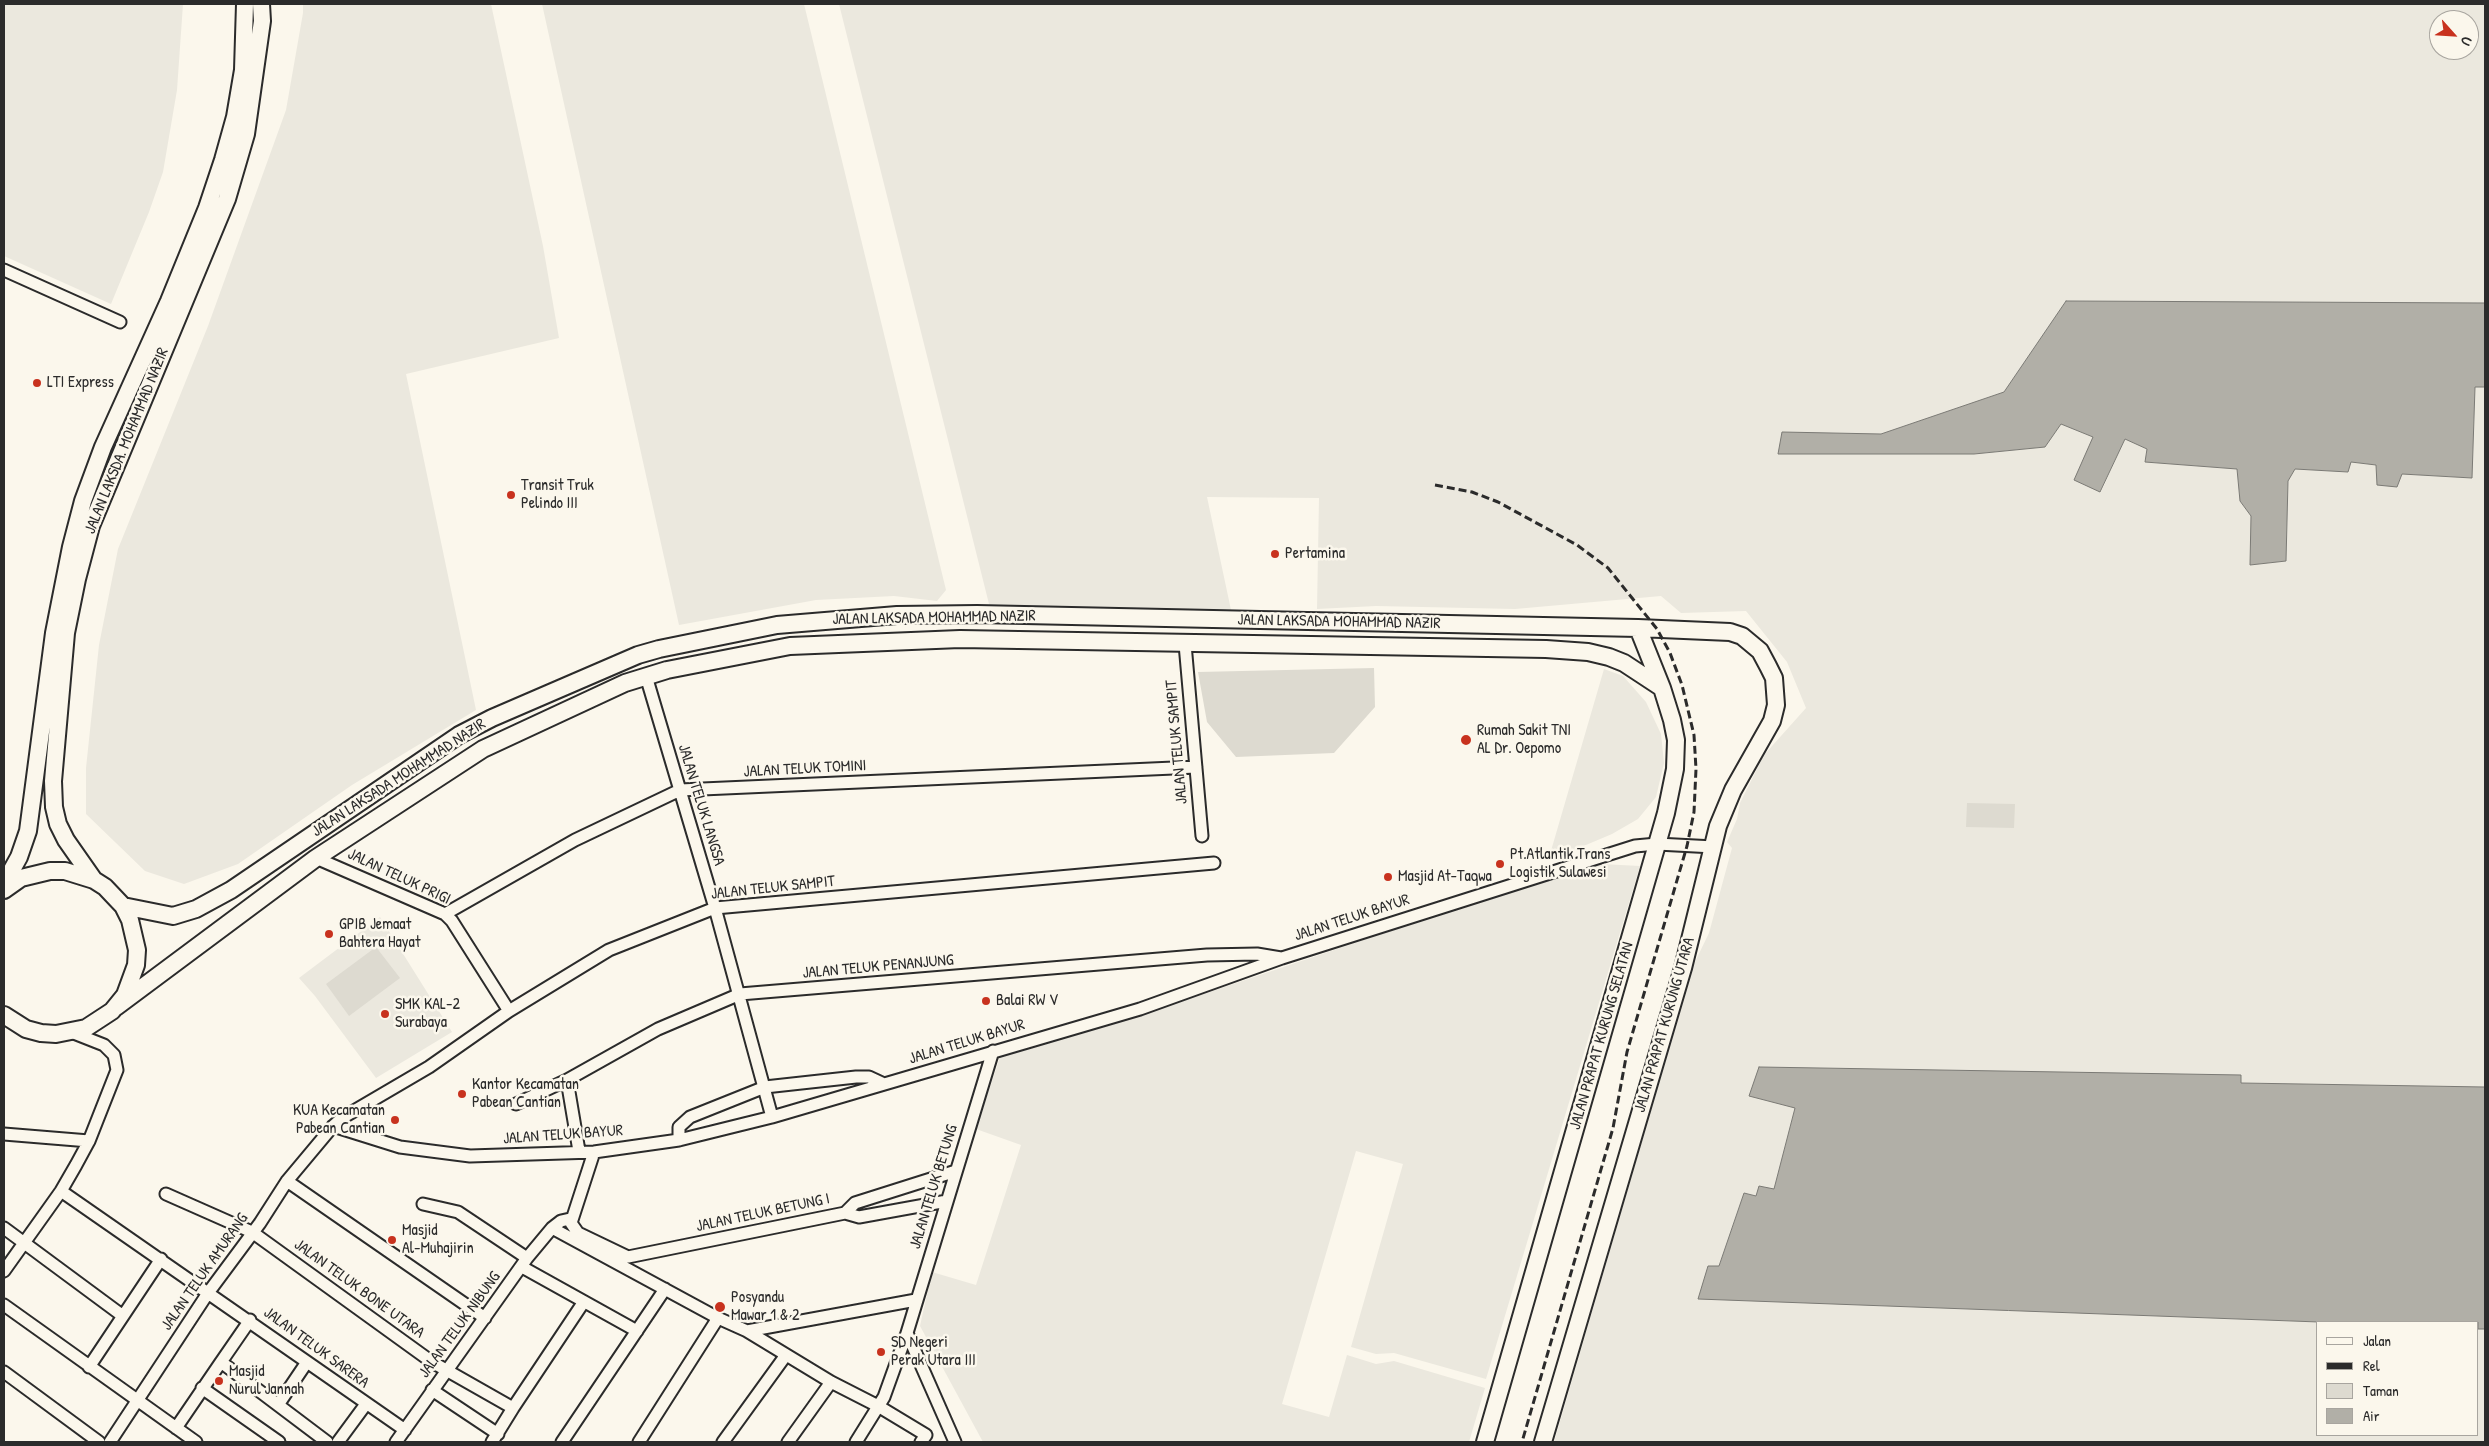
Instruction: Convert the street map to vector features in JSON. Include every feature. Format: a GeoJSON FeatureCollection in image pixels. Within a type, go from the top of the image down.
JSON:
{"type":"FeatureCollection","features":[{"type":"Feature","properties":{"kind":"street","name":"JALAN LAKSDA. MOHAMMAD NAZIR"},"geometry":{"type":"LineString","coordinates":[[4,884],[19,856],[28,831],[54,633],[73,538],[83,501],[103,447],[169,301],[207,208],[223,160],[235,117],[243,70],[246,4]]}},
{"type":"Feature","properties":{"kind":"street","name":"JALAN LAKSDA. MOHAMMAD NAZIR"},"geometry":{"type":"LineString","coordinates":[[94,880],[66,840],[58,824],[54,807],[53,781],[66,633],[91,526],[227,199],[248,125],[262,21],[261,4]]}},
{"type":"Feature","properties":{"kind":"street"},"geometry":{"type":"LineString","coordinates":[[4,270],[120,322]]}},
{"type":"Feature","properties":{"kind":"street","name":"JALAN LAKSADA MOHAMMAD NAZIR"},"geometry":{"type":"LineString","coordinates":[[123,906],[173,916],[196,909],[232,890],[459,735],[492,718],[645,653],[771,626],[820,620],[897,615],[977,614],[1638,628],[1730,632]]}},
{"type":"Feature","properties":{"kind":"street","name":"JALAN PRAPAT KURUNG SELATAN"},"geometry":{"type":"LineString","coordinates":[[1485,1442],[1657,844],[1675,769],[1674,730],[1662,688],[1638,628]]}},
{"type":"Feature","properties":{"kind":"street","name":"JALAN PRAPAT KURUNG UTARA"},"geometry":{"type":"LineString","coordinates":[[1543,1442],[1680,976],[1718,826],[1733,790],[1772,721],[1776,705],[1774,678],[1764,658],[1742,636],[1730,632]]}},
{"type":"Feature","properties":{"kind":"street","name":"JALAN LAKSADA MOHAMMAD NAZIR"},"geometry":{"type":"LineString","coordinates":[[26,1029],[48,1033],[71,1032],[99,1021],[316,858],[483,749],[617,687],[646,676],[790,646],[960,639],[1546,649],[1588,652],[1609,657],[1624,663],[1662,688]]}},
{"type":"Feature","properties":{"kind":"street","name":"JALAN TELUK SAMPIT"},"geometry":{"type":"LineString","coordinates":[[1185,644],[1202,836]]}},
{"type":"Feature","properties":{"kind":"street","name":"JALAN TELUK LANGSA"},"geometry":{"type":"LineString","coordinates":[[646,676],[740,994],[772,1118]]}},
{"type":"Feature","properties":{"kind":"street","name":"JALAN TELUK TOMINI"},"geometry":{"type":"LineString","coordinates":[[446,914],[575,840],[680,790],[1196,767]]}},
{"type":"Feature","properties":{"kind":"street","name":"JALAN TELUK BAYUR"},"geometry":{"type":"LineString","coordinates":[[333,1126],[400,1147],[470,1156],[578,1151],[594,1152],[679,1140],[772,1118],[1140,1009],[1282,958],[1566,866],[1635,846],[1657,844],[1714,847]]}},
{"type":"Feature","properties":{"kind":"street","name":"JALAN TELUK PRIGI"},"geometry":{"type":"LineString","coordinates":[[316,858],[446,914],[509,1011]]}},
{"type":"Feature","properties":{"kind":"street","name":"JALAN TELUK SAMPIT"},"geometry":{"type":"LineString","coordinates":[[333,1126],[342,1118],[429,1068],[509,1011],[609,950],[715,908],[1214,863]]}},
{"type":"Feature","properties":{"kind":"street"},"geometry":{"type":"LineString","coordinates":[[4,890],[22,878],[50,871],[80,874],[105,887],[123,906],[130,920],[137,950],[132,981],[116,1007]]}},
{"type":"Feature","properties":{"kind":"street","name":"JALAN TELUK PENANJUNG"},"geometry":{"type":"LineString","coordinates":[[516,1104],[567,1080],[658,1029],[740,994],[1223,954],[1257,954],[1282,958]]}},
{"type":"Feature","properties":{"kind":"street"},"geometry":{"type":"LineString","coordinates":[[4,1015],[26,1029]]}},
{"type":"Feature","properties":{"kind":"street"},"geometry":{"type":"LineString","coordinates":[[4,1030],[26,1029]]}},
{"type":"Feature","properties":{"kind":"street"},"geometry":{"type":"LineString","coordinates":[[4,1271],[61,1191],[89,1141],[117,1070],[114,1055],[104,1045],[71,1032]]}},
{"type":"Feature","properties":{"kind":"street","name":"JALAN TELUK BETUNG"},"geometry":{"type":"LineString","coordinates":[[856,1442],[884,1397],[906,1333],[993,1051]]}},
{"type":"Feature","properties":{"kind":"street"},"geometry":{"type":"LineString","coordinates":[[679,1140],[679,1127],[690,1117],[765,1087],[856,1077],[869,1078],[884,1084]]}},
{"type":"Feature","properties":{"kind":"street"},"geometry":{"type":"LineString","coordinates":[[567,1080],[578,1151]]}},
{"type":"Feature","properties":{"kind":"street","name":"JALAN TELUK AMURANG"},"geometry":{"type":"LineString","coordinates":[[108,1442],[286,1181],[333,1126]]}},
{"type":"Feature","properties":{"kind":"street"},"geometry":{"type":"LineString","coordinates":[[4,1134],[89,1141]]}},
{"type":"Feature","properties":{"kind":"street"},"geometry":{"type":"LineString","coordinates":[[594,1152],[570,1219],[561,1221],[552,1228],[718,1318],[747,1331],[831,1382],[878,1406],[926,1434],[920,1442]]}},
{"type":"Feature","properties":{"kind":"street"},"geometry":{"type":"LineString","coordinates":[[845,1213],[855,1203],[956,1171]]}},
{"type":"Feature","properties":{"kind":"street"},"geometry":{"type":"LineString","coordinates":[[286,1181],[485,1318]]}},
{"type":"Feature","properties":{"kind":"street","name":"JALAN TELUK SARERA"},"geometry":{"type":"LineString","coordinates":[[61,1191],[250,1320],[405,1430]]}},
{"type":"Feature","properties":{"kind":"street","name":"JALAN TELUK BONE UTARA"},"geometry":{"type":"LineString","coordinates":[[166,1194],[252,1232],[432,1362],[448,1369],[513,1408]]}},
{"type":"Feature","properties":{"kind":"street","name":"JALAN TELUK BETUNG I"},"geometry":{"type":"LineString","coordinates":[[570,1219],[573,1229],[578,1233],[628,1257],[845,1213],[859,1217],[947,1201]]}},
{"type":"Feature","properties":{"kind":"street"},"geometry":{"type":"LineString","coordinates":[[424,1204],[458,1212],[525,1263],[583,1303],[637,1332]]}},
{"type":"Feature","properties":{"kind":"street"},"geometry":{"type":"LineString","coordinates":[[4,1228],[123,1316]]}},
{"type":"Feature","properties":{"kind":"street","name":"JALAN TELUK NIBUNG"},"geometry":{"type":"LineString","coordinates":[[396,1442],[432,1390],[552,1228]]}},
{"type":"Feature","properties":{"kind":"street"},"geometry":{"type":"LineString","coordinates":[[89,1367],[161,1260]]}},
{"type":"Feature","properties":{"kind":"street"},"geometry":{"type":"LineString","coordinates":[[562,1442],[665,1289]]}},
{"type":"Feature","properties":{"kind":"street"},"geometry":{"type":"LineString","coordinates":[[747,1331],[916,1300]]}},
{"type":"Feature","properties":{"kind":"street"},"geometry":{"type":"LineString","coordinates":[[432,1390],[495,1438],[583,1303]]}},
{"type":"Feature","properties":{"kind":"street"},"geometry":{"type":"LineString","coordinates":[[4,1305],[196,1442]]}},
{"type":"Feature","properties":{"kind":"street"},"geometry":{"type":"LineString","coordinates":[[639,1442],[718,1318]]}},
{"type":"Feature","properties":{"kind":"street"},"geometry":{"type":"LineString","coordinates":[[176,1428],[250,1320]]}},
{"type":"Feature","properties":{"kind":"street"},"geometry":{"type":"LineString","coordinates":[[906,1333],[955,1442]]}},
{"type":"Feature","properties":{"kind":"street"},"geometry":{"type":"LineString","coordinates":[[722,1442],[786,1355]]}},
{"type":"Feature","properties":{"kind":"street"},"geometry":{"type":"LineString","coordinates":[[221,1362],[327,1442]]}},
{"type":"Feature","properties":{"kind":"street"},"geometry":{"type":"LineString","coordinates":[[278,1405],[307,1362]]}},
{"type":"Feature","properties":{"kind":"street"},"geometry":{"type":"LineString","coordinates":[[4,1372],[108,1442]]}},
{"type":"Feature","properties":{"kind":"street"},"geometry":{"type":"LineString","coordinates":[[788,1442],[831,1382]]}},
{"type":"Feature","properties":{"kind":"street"},"geometry":{"type":"LineString","coordinates":[[202,1388],[279,1442]]}},
{"type":"Feature","properties":{"kind":"street"},"geometry":{"type":"LineString","coordinates":[[338,1442],[366,1404]]}},
{"type":"Feature","properties":{"kind":"shaded area"},"geometry":{"type":"Polygon","coordinates":[[[4,4],[183,4],[177,90],[163,172],[149,212],[111,304],[4,256],[4,4]]]}},
{"type":"Feature","properties":{"kind":"shaded area"},"geometry":{"type":"Polygon","coordinates":[[[303,4],[491,4],[543,246],[559,338],[406,374],[476,710],[352,785],[238,864],[184,884],[145,871],[86,814],[86,768],[99,645],[118,549],[208,326],[286,110],[303,4]]]}},
{"type":"Feature","properties":{"kind":"shaded area"},"geometry":{"type":"Polygon","coordinates":[[[542,4],[804,4],[946,590],[937,601],[894,596],[816,600],[679,625],[542,4]]]}},
{"type":"Feature","properties":{"kind":"shaded area"},"geometry":{"type":"Polygon","coordinates":[[[839,4],[2485,4],[2485,303],[2066,301],[2004,392],[1881,434],[1862,434],[1778,453],[1974,454],[2045,447],[2061,424],[2093,437],[2101,492],[2125,439],[2147,449],[2146,462],[2237,469],[2240,501],[2251,516],[2250,565],[2286,561],[2288,481],[2295,469],[2348,472],[2350,462],[2376,465],[2397,487],[2402,474],[2472,478],[2475,387],[2485,387],[2485,1087],[2241,1083],[2241,1075],[1795,1108],[1774,1190],[1760,1187],[1756,1196],[1744,1193],[1719,1266],[1698,1298],[2316,1322],[2316,1436],[2479,1436],[2479,1329],[2485,1329],[2485,1442],[1554,1442],[1693,966],[1709,933],[1732,848],[1727,842],[1737,819],[1740,803],[1764,755],[1806,708],[1787,662],[1746,611],[1681,613],[1661,596],[1515,609],[1376,606],[1317,609],[1319,498],[1207,497],[1231,610],[990,608],[839,4]]]}},
{"type":"Feature","properties":{"kind":"shaded area"},"geometry":{"type":"Polygon","coordinates":[[[1604,669],[1623,676],[1646,702],[1661,734],[1664,763],[1656,797],[1638,819],[1612,834],[1548,861],[1604,669]]]}},
{"type":"Feature","properties":{"kind":"shaded area"},"geometry":{"type":"Polygon","coordinates":[[[1601,864],[1640,866],[1486,1379],[1394,1353],[1376,1354],[1351,1347],[1403,1164],[1356,1151],[1282,1404],[1329,1417],[1347,1355],[1376,1364],[1394,1361],[1485,1388],[1469,1442],[983,1442],[920,1326],[932,1272],[976,1285],[1021,1145],[976,1129],[1000,1057],[1165,1007],[1402,927],[1601,864]]]}},
{"type":"Feature","properties":{"kind":"shaded area","name":"SMK KAL-2 Surabaya"},"geometry":{"type":"Polygon","coordinates":[[[380,917],[452,1032],[376,1078],[315,996],[299,978],[380,917]]]}},
{"type":"Feature","properties":{"kind":"green space"},"geometry":{"type":"Polygon","coordinates":[[[1374,668],[1375,707],[1334,753],[1236,757],[1207,722],[1198,672],[1374,668]]]}},
{"type":"Feature","properties":{"kind":"green space"},"geometry":{"type":"Polygon","coordinates":[[[1967,803],[2015,804],[2014,828],[1966,827],[1967,803]]]}},
{"type":"Feature","properties":{"kind":"green space"},"geometry":{"type":"Polygon","coordinates":[[[376,947],[400,978],[349,1016],[326,984],[376,947]]]}},
{"type":"Feature","properties":{"kind":"water"},"geometry":{"type":"Polygon","coordinates":[[[2066,301],[2485,303],[2485,387],[2475,387],[2472,478],[2402,474],[2397,487],[2377,485],[2376,465],[2351,462],[2348,472],[2295,469],[2288,481],[2286,561],[2250,565],[2251,516],[2240,501],[2237,469],[2145,462],[2147,449],[2125,439],[2100,492],[2074,480],[2093,437],[2061,424],[2045,447],[1974,454],[1778,454],[1782,432],[1881,434],[2004,392],[2066,301]]]}},
{"type":"Feature","properties":{"kind":"water"},"geometry":{"type":"Polygon","coordinates":[[[1759,1067],[2241,1075],[2241,1083],[2485,1087],[2485,1329],[2479,1329],[2479,1321],[2316,1322],[1698,1299],[1708,1266],[1719,1266],[1744,1193],[1756,1196],[1759,1186],[1774,1189],[1795,1108],[1749,1096],[1759,1067]]]}},
{"type":"Feature","properties":{"kind":"railway"},"geometry":{"type":"LineString","coordinates":[[1435,485],[1472,492],[1498,502],[1577,545],[1608,568],[1657,629],[1670,653],[1682,685],[1694,735],[1696,769],[1694,812],[1687,846],[1627,1052],[1613,1128],[1522,1442]]}},
{"type":"Feature","properties":{"kind":"place","name":"LTI Express"},"geometry":{"type":"Point","coordinates":[37,383]}},
{"type":"Feature","properties":{"kind":"place","name":"Transit Truk Pelindo III"},"geometry":{"type":"Point","coordinates":[511,495]}},
{"type":"Feature","properties":{"kind":"place","name":"Pertamina"},"geometry":{"type":"Point","coordinates":[1275,554]}},
{"type":"Feature","properties":{"kind":"place","name":"Rumah Sakit TNI AL Dr. Oepomo"},"geometry":{"type":"Point","coordinates":[1466,740]}},
{"type":"Feature","properties":{"kind":"place","name":"Pt.Atlantik Trans Logistik Sulawesi"},"geometry":{"type":"Point","coordinates":[1500,864]}},
{"type":"Feature","properties":{"kind":"place","name":"Masjid At-Taqwa"},"geometry":{"type":"Point","coordinates":[1388,877]}},
{"type":"Feature","properties":{"kind":"place","name":"GPIB Jemaat Bahtera Hayat"},"geometry":{"type":"Point","coordinates":[329,934]}},
{"type":"Feature","properties":{"kind":"place","name":"Balai RW V"},"geometry":{"type":"Point","coordinates":[986,1001]}},
{"type":"Feature","properties":{"kind":"place","name":"SMK KAL-2 Surabaya"},"geometry":{"type":"Point","coordinates":[385,1014]}},
{"type":"Feature","properties":{"kind":"place","name":"Kantor Kecamatan Pabean Cantian"},"geometry":{"type":"Point","coordinates":[462,1094]}},
{"type":"Feature","properties":{"kind":"place","name":"KUA Kecamatan Pabean Cantian"},"geometry":{"type":"Point","coordinates":[395,1120]}},
{"type":"Feature","properties":{"kind":"place","name":"Masjid Al-Muhajirin"},"geometry":{"type":"Point","coordinates":[392,1240]}},
{"type":"Feature","properties":{"kind":"place","name":"Posyandu Mawar 1 & 2"},"geometry":{"type":"Point","coordinates":[720,1307]}},
{"type":"Feature","properties":{"kind":"place","name":"SD Negeri Perak Utara III"},"geometry":{"type":"Point","coordinates":[881,1352]}},
{"type":"Feature","properties":{"kind":"place","name":"Masjid Nurul Jannah"},"geometry":{"type":"Point","coordinates":[219,1381]}}]}
